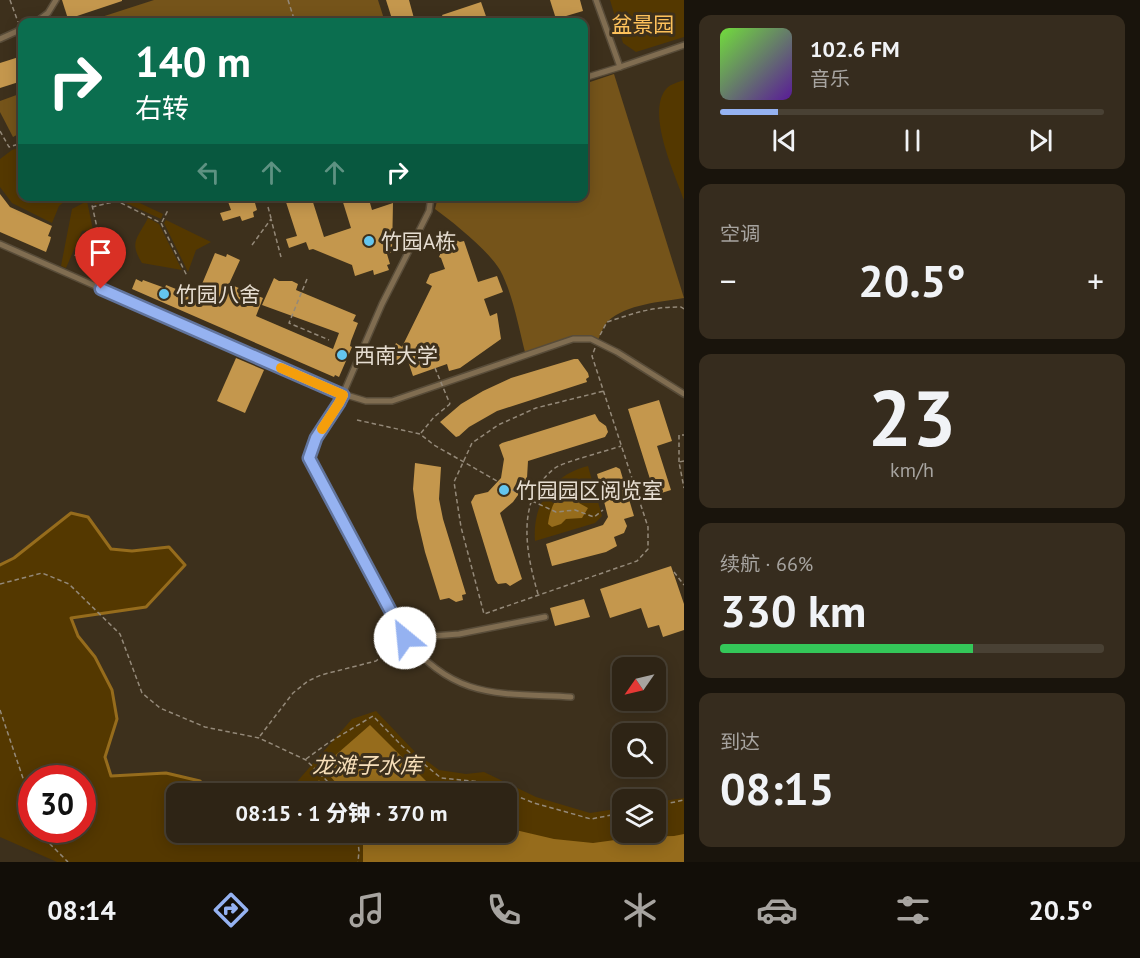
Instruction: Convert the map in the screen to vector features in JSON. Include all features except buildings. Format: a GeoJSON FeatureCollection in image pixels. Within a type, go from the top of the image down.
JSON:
{"type":"FeatureCollection","features":[{"type":"Feature","properties":{"kind":"lane"},"geometry":{"type":"LineString","coordinates":[[41,18],[48,13],[56,0]]}},
{"type":"Feature","properties":{"kind":"lane"},"geometry":{"type":"LineString","coordinates":[[596,0],[620,67]]}},
{"type":"Feature","properties":{"kind":"lane"},"geometry":{"type":"LineString","coordinates":[[0,39],[18,31]]}},
{"type":"Feature","properties":{"kind":"lane"},"geometry":{"type":"LineString","coordinates":[[588,77],[684,45]]}},
{"type":"Feature","properties":{"kind":"lane"},"geometry":{"type":"LineString","coordinates":[[430,201],[429,212],[382,304],[339,403],[316,438],[309,458],[403,634],[416,652],[446,676],[464,686],[489,692],[571,697]]}},
{"type":"Feature","properties":{"kind":"lane"},"geometry":{"type":"LineString","coordinates":[[0,244],[343,394],[366,401],[384,402],[573,339],[591,339],[617,352],[684,394]]}},
{"type":"Feature","properties":{"kind":"lane"},"geometry":{"type":"LineString","coordinates":[[403,634],[459,634],[545,617]]}},
{"type":"Feature","properties":{"kind":"path"},"geometry":{"type":"LineString","coordinates":[[10,0],[18,19]]}},
{"type":"Feature","properties":{"kind":"path"},"geometry":{"type":"LineString","coordinates":[[288,0],[294,18]]}},
{"type":"Feature","properties":{"kind":"path"},"geometry":{"type":"LineString","coordinates":[[0,131],[9,147],[18,144]]}},
{"type":"Feature","properties":{"kind":"path"},"geometry":{"type":"LineString","coordinates":[[75,256],[84,235],[98,232],[91,201]]}},
{"type":"Feature","properties":{"kind":"path"},"geometry":{"type":"LineString","coordinates":[[92,207],[117,201],[161,223],[186,276]]}},
{"type":"Feature","properties":{"kind":"path"},"geometry":{"type":"LineString","coordinates":[[268,207],[281,257]]}},
{"type":"Feature","properties":{"kind":"path"},"geometry":{"type":"LineString","coordinates":[[161,223],[168,210]]}},
{"type":"Feature","properties":{"kind":"path"},"geometry":{"type":"LineString","coordinates":[[252,245],[271,219]]}},
{"type":"Feature","properties":{"kind":"path"},"geometry":{"type":"LineString","coordinates":[[307,279],[289,322],[329,340]]}},
{"type":"Feature","properties":{"kind":"path"},"geometry":{"type":"LineString","coordinates":[[597,342],[607,322],[655,307],[684,309]]}},
{"type":"Feature","properties":{"kind":"path"},"geometry":{"type":"LineString","coordinates":[[592,356],[604,391],[648,527],[648,549],[638,561],[484,614],[461,527],[454,482],[472,443],[498,425],[536,408],[604,391]]}},
{"type":"Feature","properties":{"kind":"path"},"geometry":{"type":"LineString","coordinates":[[420,434],[434,417],[450,404],[435,368]]}},
{"type":"Feature","properties":{"kind":"path"},"geometry":{"type":"LineString","coordinates":[[357,420],[420,434],[463,462],[532,501],[556,512],[575,510],[594,517]]}},
{"type":"Feature","properties":{"kind":"path"},"geometry":{"type":"LineString","coordinates":[[684,435],[679,435],[679,462],[684,488]]}},
{"type":"Feature","properties":{"kind":"path"},"geometry":{"type":"LineString","coordinates":[[539,595],[527,549],[528,515],[537,489],[555,467],[622,446]]}},
{"type":"Feature","properties":{"kind":"path"},"geometry":{"type":"LineString","coordinates":[[679,462],[684,461]]}},
{"type":"Feature","properties":{"kind":"path"},"geometry":{"type":"LineString","coordinates":[[594,517],[603,510]]}},
{"type":"Feature","properties":{"kind":"path"},"geometry":{"type":"LineString","coordinates":[[594,517],[596,523]]}},
{"type":"Feature","properties":{"kind":"path"},"geometry":{"type":"LineString","coordinates":[[674,572],[684,585]]}},
{"type":"Feature","properties":{"kind":"path"},"geometry":{"type":"LineString","coordinates":[[0,584],[42,573],[69,584],[120,634],[142,693],[160,708],[205,727],[259,738],[306,760],[329,783]]}},
{"type":"Feature","properties":{"kind":"path"},"geometry":{"type":"LineString","coordinates":[[259,738],[293,693],[308,681],[321,675],[376,662],[403,634]]}},
{"type":"Feature","properties":{"kind":"path"},"geometry":{"type":"LineString","coordinates":[[0,710],[19,765]]}},
{"type":"Feature","properties":{"kind":"path"},"geometry":{"type":"LineString","coordinates":[[306,760],[328,743],[373,716],[402,746],[441,778],[482,783],[534,803],[591,819],[612,815]]}},
{"type":"Feature","properties":{"kind":"path"},"geometry":{"type":"LineString","coordinates":[[666,804],[684,800]]}},
{"type":"Feature","properties":{"kind":"path"},"geometry":{"type":"LineString","coordinates":[[50,843],[68,862]]}},
{"type":"Feature","properties":{"kind":"path"},"geometry":{"type":"LineString","coordinates":[[358,843],[358,862]]}},
{"type":"Feature","properties":{"kind":"green space","name":"盆景园"},"geometry":{"type":"Polygon","coordinates":[[[610,0],[684,0],[684,37],[636,52],[623,43],[610,0]]]}},
{"type":"Feature","properties":{"kind":"green space"},"geometry":{"type":"Polygon","coordinates":[[[684,80],[684,200],[664,143],[659,112],[661,98],[667,88],[684,80]]]}},
{"type":"Feature","properties":{"kind":"green space"},"geometry":{"type":"Polygon","coordinates":[[[18,148],[18,201],[65,201],[59,206],[52,223],[12,203],[0,187],[0,159],[18,148]]]}},
{"type":"Feature","properties":{"kind":"green space"},"geometry":{"type":"Polygon","coordinates":[[[87,201],[93,230],[82,231],[66,268],[61,266],[72,209],[87,201]]]}},
{"type":"Feature","properties":{"kind":"green space"},"geometry":{"type":"Polygon","coordinates":[[[121,201],[135,201],[163,214],[161,219],[121,201]]]}},
{"type":"Feature","properties":{"kind":"green space"},"geometry":{"type":"Polygon","coordinates":[[[148,218],[159,224],[182,270],[142,263],[135,245],[148,218]]]}},
{"type":"Feature","properties":{"kind":"green space"},"geometry":{"type":"Polygon","coordinates":[[[166,220],[211,242],[196,250],[188,272],[164,223],[166,220]]]}},
{"type":"Feature","properties":{"kind":"green space"},"geometry":{"type":"Polygon","coordinates":[[[94,236],[96,247],[106,259],[103,268],[77,257],[85,239],[94,236]]]}},
{"type":"Feature","properties":{"kind":"green space"},"geometry":{"type":"Polygon","coordinates":[[[588,466],[602,516],[595,523],[535,541],[537,515],[547,493],[564,476],[588,466]]]}},
{"type":"Feature","properties":{"kind":"green space"},"geometry":{"type":"Polygon","coordinates":[[[71,513],[88,517],[111,549],[132,551],[169,547],[185,565],[146,607],[72,618],[78,636],[95,657],[112,690],[117,719],[105,757],[111,776],[166,773],[202,783],[166,783],[166,843],[517,843],[517,788],[536,797],[590,813],[612,810],[612,843],[666,843],[666,801],[684,798],[684,862],[57,862],[0,837],[0,565],[14,558],[71,513]]]}},
{"type":"Feature","properties":{"kind":"green space"},"geometry":{"type":"Polygon","coordinates":[[[376,711],[416,753],[439,770],[466,774],[484,772],[507,783],[296,783],[352,719],[376,711]]]}},
{"type":"Feature","properties":{"kind":"shaded area"},"geometry":{"type":"Polygon","coordinates":[[[154,0],[378,0],[384,18],[98,18],[154,0]]]}},
{"type":"Feature","properties":{"kind":"shaded area"},"geometry":{"type":"Polygon","coordinates":[[[614,74],[684,298],[634,307],[616,315],[603,328],[597,342],[573,339],[526,356],[512,301],[500,270],[495,262],[461,229],[435,209],[437,201],[588,201],[588,83],[614,74]]]}},
{"type":"Feature","properties":{"kind":"shaded area"},"geometry":{"type":"Polygon","coordinates":[[[18,94],[18,134],[13,137],[0,112],[0,101],[18,94]]]}},
{"type":"Feature","properties":{"kind":"water"},"geometry":{"type":"Polygon","coordinates":[[[574,484],[580,488],[582,498],[579,503],[588,508],[582,518],[566,519],[561,524],[552,527],[548,524],[553,506],[559,495],[574,484]]]}},
{"type":"Feature","properties":{"kind":"water","name":"龙滩子水库"},"geometry":{"type":"Polygon","coordinates":[[[370,725],[428,783],[336,783],[322,767],[370,725]]]}},
{"type":"Feature","properties":{"kind":"water","name":"龙滩子水库"},"geometry":{"type":"Polygon","coordinates":[[[517,830],[554,839],[593,843],[612,840],[612,843],[666,843],[666,836],[684,834],[684,862],[363,862],[363,843],[517,843],[517,830]]]}},
{"type":"Feature","properties":{"kind":"waterway"},"geometry":{"type":"LineString","coordinates":[[0,565],[14,558],[71,513],[88,517],[111,549],[132,551],[169,547],[185,565],[146,607],[71,618],[78,636],[95,657],[112,690],[117,719],[105,757],[111,776],[166,773],[202,783]]}},
{"type":"Feature","properties":{"kind":"slow traffic"},"geometry":{"type":"LineString","coordinates":[[281,368],[343,395],[322,429]]}},
{"type":"Feature","properties":{"kind":"place","name":"竹园A栋"},"geometry":{"type":"Point","coordinates":[369,241]}},
{"type":"Feature","properties":{"kind":"place","name":"竹园八舍"},"geometry":{"type":"Point","coordinates":[164,294]}},
{"type":"Feature","properties":{"kind":"place","name":"西南大学"},"geometry":{"type":"Point","coordinates":[342,355]}},
{"type":"Feature","properties":{"kind":"place","name":"竹园园区阅览室"},"geometry":{"type":"Point","coordinates":[504,490]}},
{"type":"Feature","properties":{"kind":"route"},"geometry":{"type":"LineString","coordinates":[[101,289],[343,395],[316,438],[309,458],[405,638]]}}]}
